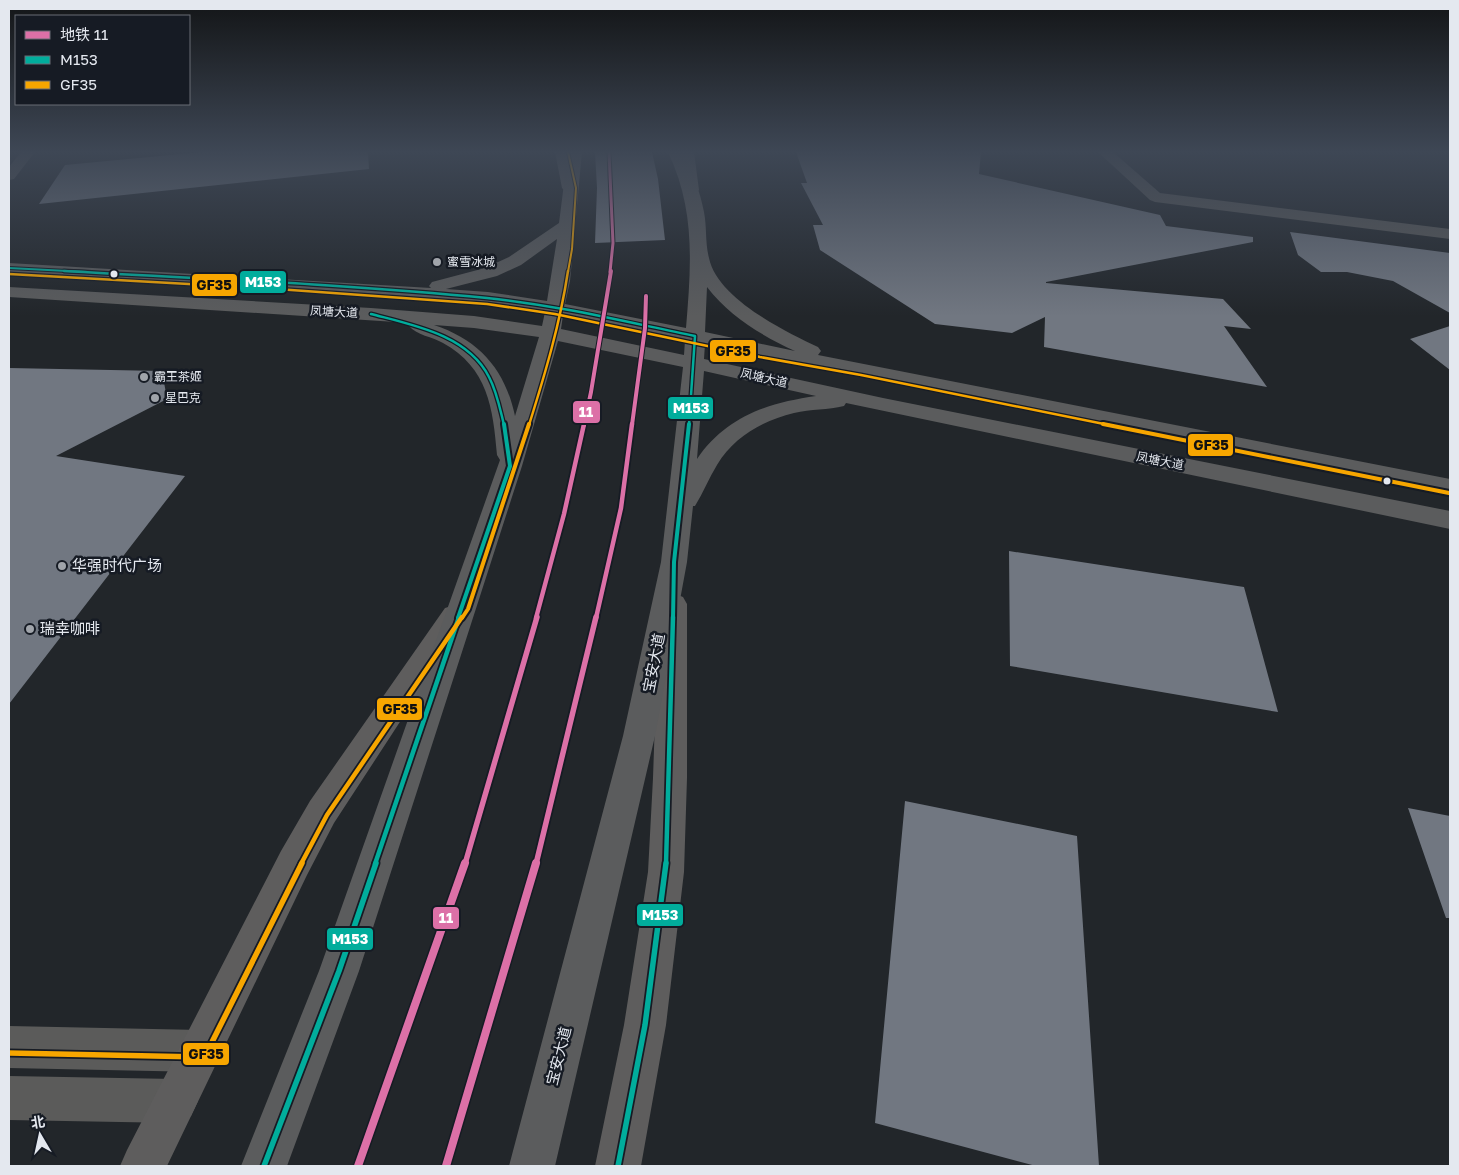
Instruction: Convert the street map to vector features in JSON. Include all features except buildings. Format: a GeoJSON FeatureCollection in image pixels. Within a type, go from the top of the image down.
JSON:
{"type":"FeatureCollection","features":[{"type":"Feature","properties":{"kind":"main road"},"geometry":{"type":"LineString","coordinates":[[264,1166],[339,971],[510,466],[556,308],[566,249],[569,207]]}},
{"type":"Feature","properties":{"kind":"main road","name":"宝安大道"},"geometry":{"type":"LineString","coordinates":[[532,1166],[639,736],[674,562],[694,362],[700,259],[695,207]]}},
{"type":"Feature","properties":{"kind":"main road"},"geometry":{"type":"LineString","coordinates":[[385,291],[440,285],[491,272],[515,262],[568,224]]}},
{"type":"Feature","properties":{"kind":"main road"},"geometry":{"type":"LineString","coordinates":[[700,259],[704,270],[719,290],[757,322],[812,352],[862,369]]}},
{"type":"Feature","properties":{"kind":"main road","name":"凤塘大道"},"geometry":{"type":"LineString","coordinates":[[9,268],[276,283],[488,298],[556,308],[760,351],[862,369],[1450,487]]}},
{"type":"Feature","properties":{"kind":"main road"},"geometry":{"type":"LineString","coordinates":[[251,308],[276,283]]}},
{"type":"Feature","properties":{"kind":"main road","name":"凤塘大道"},"geometry":{"type":"LineString","coordinates":[[9,292],[371,314],[474,322],[550,333],[694,362],[884,405],[1450,520]]}},
{"type":"Feature","properties":{"kind":"main road"},"geometry":{"type":"LineString","coordinates":[[371,314],[422,327],[449,337],[473,352],[490,375],[499,396],[506,428],[510,466]]}},
{"type":"Feature","properties":{"kind":"main road"},"geometry":{"type":"LineString","coordinates":[[680,512],[705,464],[721,442],[756,420],[781,409],[809,403],[850,402],[884,405]]}},
{"type":"Feature","properties":{"kind":"main road"},"geometry":{"type":"LineString","coordinates":[[618,1166],[645,1025],[666,872],[670,778],[674,562]]}},
{"type":"Feature","properties":{"kind":"main road"},"geometry":{"type":"LineString","coordinates":[[143,1166],[294,863],[322,812],[462,606]]}},
{"type":"Feature","properties":{"kind":"street"},"geometry":{"type":"LineString","coordinates":[[1233,207],[1450,234]]}},
{"type":"Feature","properties":{"kind":"street"},"geometry":{"type":"LineString","coordinates":[[9,1047],[201,1050]]}},
{"type":"Feature","properties":{"kind":"street"},"geometry":{"type":"LineString","coordinates":[[9,1098],[176,1101]]}},
{"type":"Feature","properties":{"kind":"metro line","name":"11"},"geometry":{"type":"LineString","coordinates":[[358,1166],[461,876],[523,669],[564,514],[591,392],[610,277],[613,243],[611,207]]}},
{"type":"Feature","properties":{"kind":"metro line","name":"11"},"geometry":{"type":"LineString","coordinates":[[446,1166],[531,882],[585,667],[621,508],[645,328],[646,296]]}},
{"type":"Feature","properties":{"kind":"transit line","name":"GF35"},"geometry":{"type":"LineString","coordinates":[[9,1053],[201,1057],[206,1054],[327,815],[468,609],[543,381],[562,310],[572,249],[575,207]]}},
{"type":"Feature","properties":{"kind":"transit line","name":"M153"},"geometry":{"type":"LineString","coordinates":[[9,268],[277,283],[488,298],[556,308],[695,336],[691,406],[674,562],[670,778],[666,872],[645,1025],[618,1166]]}},
{"type":"Feature","properties":{"kind":"transit line","name":"GF35"},"geometry":{"type":"LineString","coordinates":[[9,274],[277,289],[487,304],[555,314],[760,357],[861,375],[1449,493]]}},
{"type":"Feature","properties":{"kind":"transit line","name":"M153"},"geometry":{"type":"LineString","coordinates":[[264,1166],[339,971],[510,466],[505,429],[498,399],[489,376],[476,358],[459,344],[436,333],[371,314]]}},
{"type":"Feature","properties":{"kind":"place","name":"蜜雪冰城"},"geometry":{"type":"Point","coordinates":[437,262]}},
{"type":"Feature","properties":{"kind":"place","name":"霸王茶姬"},"geometry":{"type":"Point","coordinates":[144,377]}},
{"type":"Feature","properties":{"kind":"place","name":"星巴克"},"geometry":{"type":"Point","coordinates":[155,398]}},
{"type":"Feature","properties":{"kind":"place","name":"华强时代广场"},"geometry":{"type":"Point","coordinates":[62,566]}},
{"type":"Feature","properties":{"kind":"place","name":"瑞幸咖啡"},"geometry":{"type":"Point","coordinates":[30,629]}}]}
